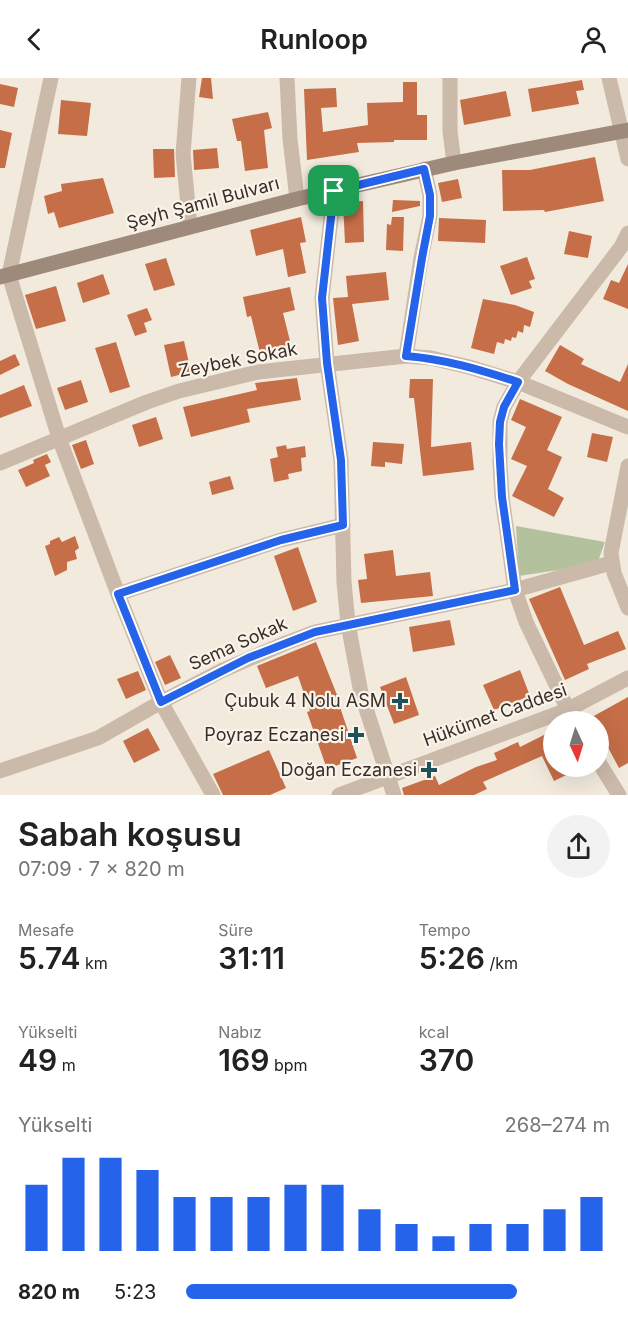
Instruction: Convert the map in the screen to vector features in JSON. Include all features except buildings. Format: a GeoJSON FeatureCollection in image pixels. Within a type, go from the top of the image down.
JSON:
{"type":"FeatureCollection","features":[{"type":"Feature","properties":{"kind":"main road","name":"Şeyh Şamil Bulvarı"},"geometry":{"type":"LineString","coordinates":[[4,276],[190,226],[424,169],[625,131]]}},
{"type":"Feature","properties":{"kind":"street"},"geometry":{"type":"LineString","coordinates":[[51,78],[4,276],[59,438],[161,702],[213,795]]}},
{"type":"Feature","properties":{"kind":"street"},"geometry":{"type":"LineString","coordinates":[[189,78],[183,154],[190,226]]}},
{"type":"Feature","properties":{"kind":"street"},"geometry":{"type":"LineString","coordinates":[[287,78],[290,139],[297,199]]}},
{"type":"Feature","properties":{"kind":"street"},"geometry":{"type":"LineString","coordinates":[[450,78],[450,130],[454,163]]}},
{"type":"Feature","properties":{"kind":"street"},"geometry":{"type":"LineString","coordinates":[[609,78],[625,131],[628,159]]}},
{"type":"Feature","properties":{"kind":"street"},"geometry":{"type":"LineString","coordinates":[[406,356],[430,216],[430,195],[424,169]]}},
{"type":"Feature","properties":{"kind":"street"},"geometry":{"type":"LineString","coordinates":[[334,191],[322,298],[327,363],[341,460],[344,582],[348,624],[361,693],[394,795]]}},
{"type":"Feature","properties":{"kind":"street"},"geometry":{"type":"LineString","coordinates":[[569,711],[526,622],[515,590],[502,497],[500,422],[504,407],[518,382],[621,248],[628,233]]}},
{"type":"Feature","properties":{"kind":"street","name":"Zeybek Sokak"},"geometry":{"type":"LineString","coordinates":[[0,463],[179,391],[258,372],[406,356],[431,358],[469,366],[518,382],[628,427]]}},
{"type":"Feature","properties":{"kind":"street"},"geometry":{"type":"LineString","coordinates":[[628,466],[612,537],[611,563],[628,608]]}},
{"type":"Feature","properties":{"kind":"street"},"geometry":{"type":"LineString","coordinates":[[118,594],[281,540],[343,525]]}},
{"type":"Feature","properties":{"kind":"street","name":"Sema Sokak"},"geometry":{"type":"LineString","coordinates":[[0,771],[98,738],[221,671],[315,632],[515,590],[611,563]]}},
{"type":"Feature","properties":{"kind":"street","name":"Hükümet Caddesi"},"geometry":{"type":"LineString","coordinates":[[578,711],[628,678]]}},
{"type":"Feature","properties":{"kind":"street","name":"Hükümet Caddesi"},"geometry":{"type":"LineString","coordinates":[[339,795],[388,776],[543,725]]}},
{"type":"Feature","properties":{"kind":"street"},"geometry":{"type":"LineString","coordinates":[[609,775],[622,792]]}},
{"type":"Feature","properties":{"kind":"green space"},"geometry":{"type":"Polygon","coordinates":[[[516,526],[605,542],[597,564],[519,576],[516,526]]]}},
{"type":"Feature","properties":{"kind":"place","name":"Çubuk 4 Nolu ASM"},"geometry":{"type":"Point","coordinates":[400,701]}},
{"type":"Feature","properties":{"kind":"place","name":"Poyraz Eczanesi"},"geometry":{"type":"Point","coordinates":[356,735]}},
{"type":"Feature","properties":{"kind":"place","name":"Doğan Eczanesi"},"geometry":{"type":"Point","coordinates":[429,770]}},
{"type":"Feature","properties":{"kind":"route"},"geometry":{"type":"LineString","coordinates":[[424,169],[431,206],[406,356],[431,358],[469,366],[518,382],[504,407],[500,422],[499,444],[502,497],[515,590],[315,632],[248,658],[161,702],[118,594],[281,540],[343,525],[341,460],[327,363],[322,298],[334,191],[424,169]]}}]}
